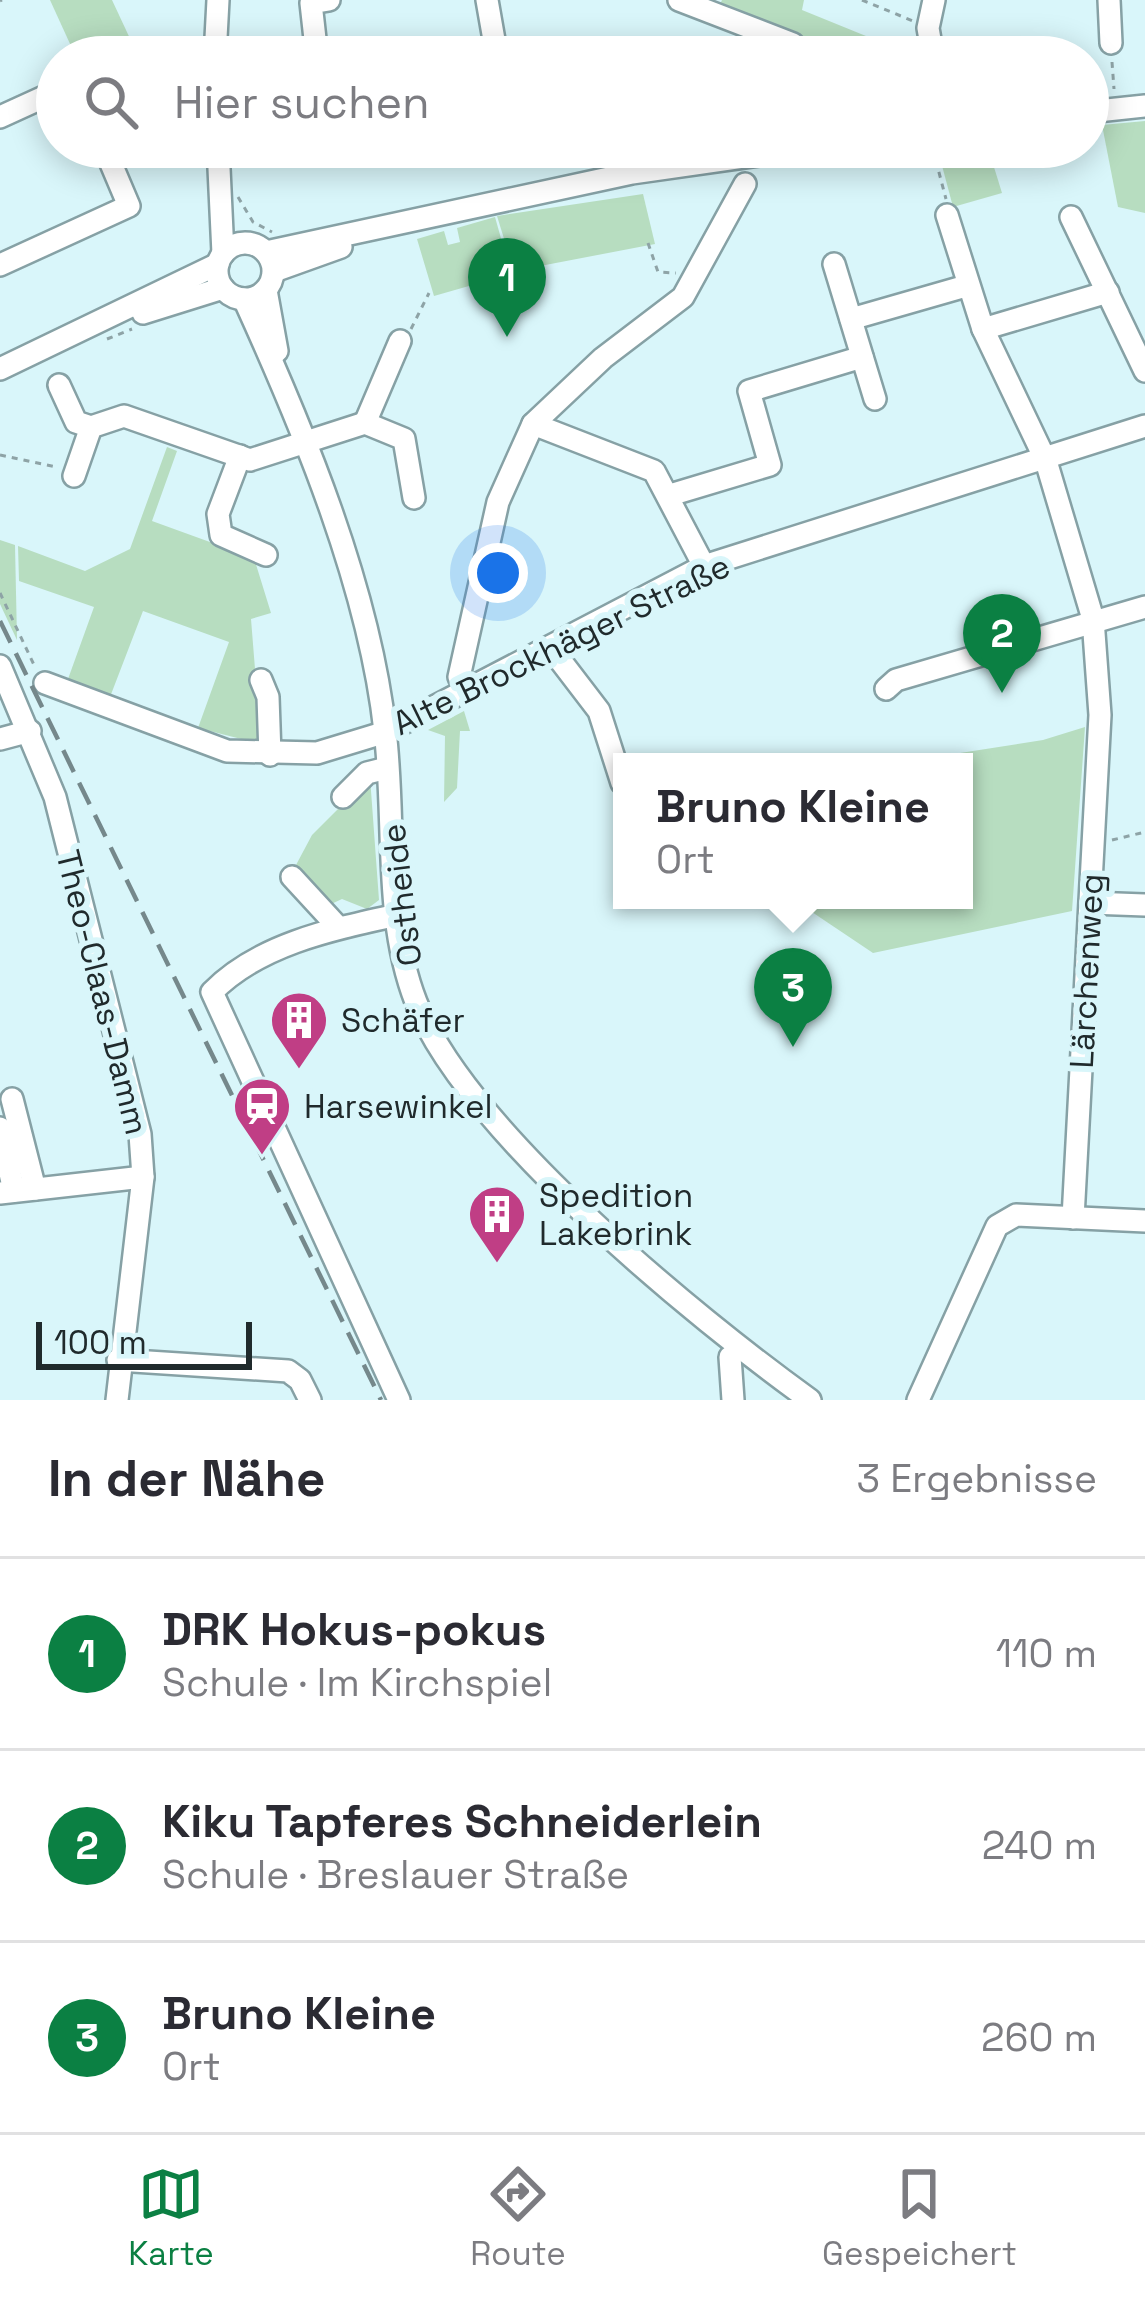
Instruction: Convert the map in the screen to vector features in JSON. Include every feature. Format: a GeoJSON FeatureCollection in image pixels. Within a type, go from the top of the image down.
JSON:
{"type":"FeatureCollection","features":[{"type":"Feature","properties":{"kind":"street"},"geometry":{"type":"LineString","coordinates":[[216,36],[218,0]]}},
{"type":"Feature","properties":{"kind":"street"},"geometry":{"type":"LineString","coordinates":[[314,36],[310,4],[329,0]]}},
{"type":"Feature","properties":{"kind":"street"},"geometry":{"type":"LineString","coordinates":[[487,0],[493,36]]}},
{"type":"Feature","properties":{"kind":"street"},"geometry":{"type":"LineString","coordinates":[[679,0],[772,36]]}},
{"type":"Feature","properties":{"kind":"street"},"geometry":{"type":"LineString","coordinates":[[929,36],[934,0]]}},
{"type":"Feature","properties":{"kind":"street"},"geometry":{"type":"LineString","coordinates":[[1109,0],[1111,43]]}},
{"type":"Feature","properties":{"kind":"street"},"geometry":{"type":"LineString","coordinates":[[0,117],[36,101]]}},
{"type":"Feature","properties":{"kind":"street"},"geometry":{"type":"LineString","coordinates":[[1109,110],[1145,106]]}},
{"type":"Feature","properties":{"kind":"street"},"geometry":{"type":"LineString","coordinates":[[0,265],[129,206],[113,168]]}},
{"type":"Feature","properties":{"kind":"street"},"geometry":{"type":"LineString","coordinates":[[220,168],[223,288]]}},
{"type":"Feature","properties":{"kind":"street"},"geometry":{"type":"LineString","coordinates":[[0,369],[221,259],[662,168]]}},
{"type":"Feature","properties":{"kind":"street","name":"Ostheide"},"geometry":{"type":"LineString","coordinates":[[221,175],[261,254],[282,382]]}},
{"type":"Feature","properties":{"kind":"street"},"geometry":{"type":"LineString","coordinates":[[466,690],[459,677],[498,502],[532,424],[603,358],[668,314],[745,184]]}},
{"type":"Feature","properties":{"kind":"street","name":"Lärchenweg"},"geometry":{"type":"LineString","coordinates":[[947,215],[983,329],[1046,460],[1093,619],[1100,716],[1072,1218]]}},
{"type":"Feature","properties":{"kind":"street"},"geometry":{"type":"LineString","coordinates":[[1071,217],[1145,371]]}},
{"type":"Feature","properties":{"kind":"street"},"geometry":{"type":"LineString","coordinates":[[68,337],[223,288],[244,299],[261,254]]}},
{"type":"Feature","properties":{"kind":"street"},"geometry":{"type":"LineString","coordinates":[[834,264],[875,399]]}},
{"type":"Feature","properties":{"kind":"street"},"geometry":{"type":"LineString","coordinates":[[850,319],[966,286]]}},
{"type":"Feature","properties":{"kind":"street"},"geometry":{"type":"LineString","coordinates":[[983,329],[1108,292]]}},
{"type":"Feature","properties":{"kind":"street","name":"Ostheide"},"geometry":{"type":"LineString","coordinates":[[244,299],[282,382],[354,588],[386,732],[397,915],[416,1001],[442,1052],[480,1104],[677,1294],[810,1400]]}},
{"type":"Feature","properties":{"kind":"street"},"geometry":{"type":"LineString","coordinates":[[365,423],[400,340]]}},
{"type":"Feature","properties":{"kind":"street"},"geometry":{"type":"LineString","coordinates":[[670,495],[770,465],[748,391],[862,357]]}},
{"type":"Feature","properties":{"kind":"street"},"geometry":{"type":"LineString","coordinates":[[59,385],[76,422],[91,427],[124,416],[250,460],[365,423],[404,439],[414,498]]}},
{"type":"Feature","properties":{"kind":"street"},"geometry":{"type":"LineString","coordinates":[[532,424],[654,471],[704,566]]}},
{"type":"Feature","properties":{"kind":"street","name":"Alte Brockhäger Straße"},"geometry":{"type":"LineString","coordinates":[[45,683],[227,751],[317,752],[386,732],[704,566],[1145,426]]}},
{"type":"Feature","properties":{"kind":"street"},"geometry":{"type":"LineString","coordinates":[[74,476],[91,427]]}},
{"type":"Feature","properties":{"kind":"street"},"geometry":{"type":"LineString","coordinates":[[240,455],[218,514],[221,536],[266,555]]}},
{"type":"Feature","properties":{"kind":"street"},"geometry":{"type":"LineString","coordinates":[[886,688],[896,680],[1093,619],[1145,608]]}},
{"type":"Feature","properties":{"kind":"street"},"geometry":{"type":"LineString","coordinates":[[550,647],[599,711],[613,755]]}},
{"type":"Feature","properties":{"kind":"street","name":"Theo-Claas-Damm"},"geometry":{"type":"LineString","coordinates":[[10,664],[55,797],[104,1010],[136,1112],[143,1177],[118,1360],[117,1400]]}},
{"type":"Feature","properties":{"kind":"street"},"geometry":{"type":"LineString","coordinates":[[261,680],[268,697],[269,755]]}},
{"type":"Feature","properties":{"kind":"street"},"geometry":{"type":"LineString","coordinates":[[0,739],[30,731]]}},
{"type":"Feature","properties":{"kind":"street"},"geometry":{"type":"LineString","coordinates":[[343,797],[367,773],[387,768]]}},
{"type":"Feature","properties":{"kind":"street"},"geometry":{"type":"LineString","coordinates":[[292,877],[338,927]]}},
{"type":"Feature","properties":{"kind":"street"},"geometry":{"type":"LineString","coordinates":[[1090,903],[1145,905]]}},
{"type":"Feature","properties":{"kind":"street"},"geometry":{"type":"LineString","coordinates":[[397,915],[338,927],[237,967],[212,992],[399,1400]]}},
{"type":"Feature","properties":{"kind":"street"},"geometry":{"type":"LineString","coordinates":[[12,1099],[16,1191]]}},
{"type":"Feature","properties":{"kind":"street"},"geometry":{"type":"LineString","coordinates":[[0,1128],[16,1191]]}},
{"type":"Feature","properties":{"kind":"street"},"geometry":{"type":"LineString","coordinates":[[16,1191],[143,1177]]}},
{"type":"Feature","properties":{"kind":"street"},"geometry":{"type":"LineString","coordinates":[[918,1400],[997,1226],[1016,1215],[1145,1221]]}},
{"type":"Feature","properties":{"kind":"street"},"geometry":{"type":"LineString","coordinates":[[730,1357],[734,1400]]}},
{"type":"Feature","properties":{"kind":"street"},"geometry":{"type":"LineString","coordinates":[[118,1360],[288,1372],[300,1380],[310,1400]]}},
{"type":"Feature","properties":{"kind":"path"},"geometry":{"type":"LineString","coordinates":[[862,0],[914,22]]}},
{"type":"Feature","properties":{"kind":"path"},"geometry":{"type":"LineString","coordinates":[[1111,43],[1115,109]]}},
{"type":"Feature","properties":{"kind":"path"},"geometry":{"type":"LineString","coordinates":[[938,168],[947,215]]}},
{"type":"Feature","properties":{"kind":"path"},"geometry":{"type":"LineString","coordinates":[[648,243],[658,272],[695,274]]}},
{"type":"Feature","properties":{"kind":"path"},"geometry":{"type":"LineString","coordinates":[[400,340],[413,327],[429,293]]}},
{"type":"Feature","properties":{"kind":"path"},"geometry":{"type":"LineString","coordinates":[[0,455],[54,466],[74,476]]}},
{"type":"Feature","properties":{"kind":"path"},"geometry":{"type":"LineString","coordinates":[[0,593],[36,669],[10,664]]}},
{"type":"Feature","properties":{"kind":"path"},"geometry":{"type":"LineString","coordinates":[[1093,844],[1145,832]]}},
{"type":"Feature","properties":{"kind":"green space"},"geometry":{"type":"Polygon","coordinates":[[[50,0],[112,0],[129,36],[66,36],[50,0]]]}},
{"type":"Feature","properties":{"kind":"green space"},"geometry":{"type":"Polygon","coordinates":[[[722,0],[804,0],[802,10],[866,36],[793,36],[717,11],[722,0]]]}},
{"type":"Feature","properties":{"kind":"green space"},"geometry":{"type":"Polygon","coordinates":[[[1145,121],[1145,213],[1118,207],[1109,161],[1109,124],[1145,121]]]}},
{"type":"Feature","properties":{"kind":"green space"},"geometry":{"type":"Polygon","coordinates":[[[943,168],[994,168],[1002,193],[953,207],[943,168]]]}},
{"type":"Feature","properties":{"kind":"green space"},"geometry":{"type":"Polygon","coordinates":[[[643,194],[655,244],[514,271],[497,216],[643,194]]]}},
{"type":"Feature","properties":{"kind":"green space"},"geometry":{"type":"Polygon","coordinates":[[[495,217],[511,274],[434,296],[417,239],[444,231],[448,245],[460,242],[457,228],[495,217]]]}},
{"type":"Feature","properties":{"kind":"green space"},"geometry":{"type":"Polygon","coordinates":[[[167,447],[177,451],[152,521],[254,558],[271,613],[251,619],[261,744],[198,728],[229,642],[143,611],[110,697],[68,679],[94,607],[19,581],[18,546],[85,571],[130,549],[167,447]]]}},
{"type":"Feature","properties":{"kind":"green space"},"geometry":{"type":"Polygon","coordinates":[[[0,540],[15,545],[17,640],[0,604],[0,540]]]}},
{"type":"Feature","properties":{"kind":"green space"},"geometry":{"type":"Polygon","coordinates":[[[464,711],[470,731],[460,731],[457,788],[444,802],[445,736],[428,730],[464,711]]]}},
{"type":"Feature","properties":{"kind":"green space"},"geometry":{"type":"Polygon","coordinates":[[[1085,727],[1072,911],[873,953],[807,909],[973,909],[973,753],[960,753],[1043,740],[1085,727]]]}},
{"type":"Feature","properties":{"kind":"green space"},"geometry":{"type":"Polygon","coordinates":[[[370,777],[379,900],[367,909],[342,899],[327,906],[296,865],[312,835],[370,777]]]}},
{"type":"Feature","properties":{"kind":"railway"},"geometry":{"type":"LineString","coordinates":[[0,621],[381,1400]]}},
{"type":"Feature","properties":{"kind":"place","name":"DRK Hokus-pokus"},"geometry":{"type":"Point","coordinates":[507,337]}},
{"type":"Feature","properties":{"kind":"place","name":"Kiku Tapferes Schneiderlein"},"geometry":{"type":"Point","coordinates":[1002,693]}},
{"type":"Feature","properties":{"kind":"place","name":"Bruno Kleine"},"geometry":{"type":"Point","coordinates":[793,1047]}},
{"type":"Feature","properties":{"kind":"place","name":"Schäfer"},"geometry":{"type":"Point","coordinates":[299,1071]}},
{"type":"Feature","properties":{"kind":"place","name":"Harsewinkel"},"geometry":{"type":"Point","coordinates":[262,1157]}},
{"type":"Feature","properties":{"kind":"place","name":"Spedition Lakebrink"},"geometry":{"type":"Point","coordinates":[497,1265]}}]}
